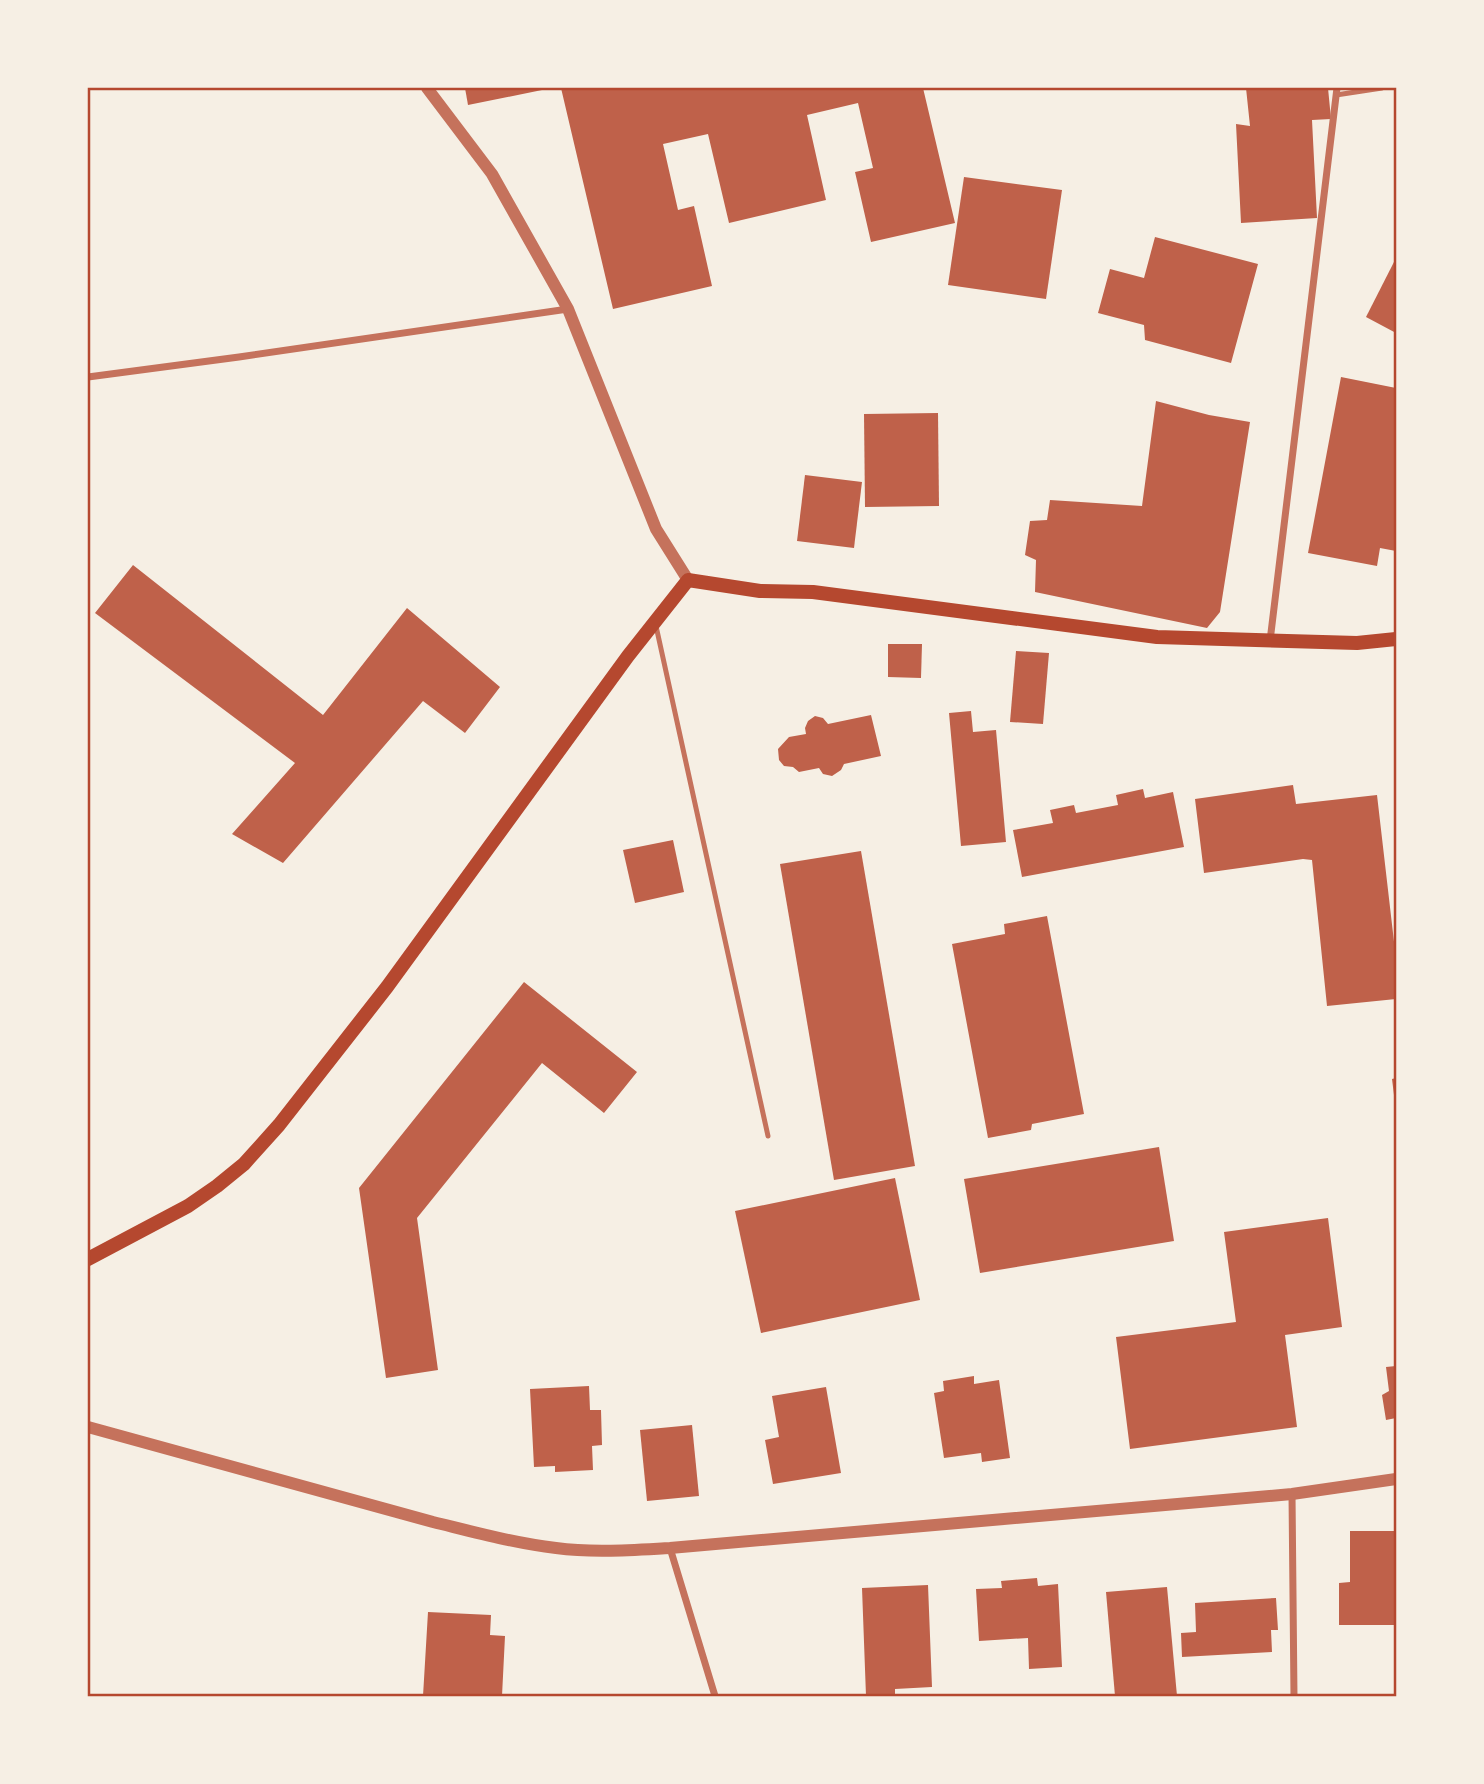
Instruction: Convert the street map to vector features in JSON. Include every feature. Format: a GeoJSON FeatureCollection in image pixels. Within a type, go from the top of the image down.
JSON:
{"type":"FeatureCollection","features":[{"type":"Feature","properties":{"kind":"main road"},"geometry":{"type":"LineString","coordinates":[[88,1259],[188,1206],[217,1186],[244,1164],[279,1125],[387,987],[628,656],[688,580],[760,591],[813,592],[1157,636],[1357,643],[1396,639]]}},
{"type":"Feature","properties":{"kind":"street"},"geometry":{"type":"LineString","coordinates":[[427,88],[492,174],[568,309],[656,530],[688,580]]}},
{"type":"Feature","properties":{"kind":"street"},"geometry":{"type":"LineString","coordinates":[[1270,641],[1337,91]]}},
{"type":"Feature","properties":{"kind":"street"},"geometry":{"type":"LineString","coordinates":[[88,377],[568,309]]}},
{"type":"Feature","properties":{"kind":"street"},"geometry":{"type":"LineString","coordinates":[[88,1427],[433,1522],[556,1548],[601,1551],[670,1548],[1292,1494],[1396,1479]]}},
{"type":"Feature","properties":{"kind":"street"},"geometry":{"type":"LineString","coordinates":[[1292,1494],[1294,1696]]}},
{"type":"Feature","properties":{"kind":"street"},"geometry":{"type":"LineString","coordinates":[[670,1548],[715,1696]]}},
{"type":"Feature","properties":{"kind":"lane"},"geometry":{"type":"LineString","coordinates":[[1337,91],[1382,88]]}},
{"type":"Feature","properties":{"kind":"lane"},"geometry":{"type":"LineString","coordinates":[[655,622],[768,1136]]}},
{"type":"Feature","properties":{"kind":"building"},"geometry":{"type":"Polygon","coordinates":[[[465,88],[542,88],[542,90],[468,105],[465,88]]]}},
{"type":"Feature","properties":{"kind":"building"},"geometry":{"type":"Polygon","coordinates":[[[561,88],[923,88],[955,223],[871,242],[855,172],[873,168],[858,103],[807,115],[826,200],[729,223],[708,134],[663,144],[678,210],[694,206],[712,286],[613,309],[561,88]]]}},
{"type":"Feature","properties":{"kind":"building"},"geometry":{"type":"Polygon","coordinates":[[[1246,88],[1328,88],[1331,119],[1312,120],[1317,218],[1241,223],[1236,124],[1250,126],[1246,88]]]}},
{"type":"Feature","properties":{"kind":"building"},"geometry":{"type":"Polygon","coordinates":[[[964,177],[1062,190],[1046,299],[948,285],[964,177]]]}},
{"type":"Feature","properties":{"kind":"building"},"geometry":{"type":"Polygon","coordinates":[[[1155,237],[1258,264],[1231,363],[1145,340],[1144,325],[1098,313],[1110,269],[1144,278],[1155,237]]]}},
{"type":"Feature","properties":{"kind":"building"},"geometry":{"type":"Polygon","coordinates":[[[1396,258],[1396,333],[1366,317],[1396,258]]]}},
{"type":"Feature","properties":{"kind":"building"},"geometry":{"type":"Polygon","coordinates":[[[1341,377],[1396,388],[1396,551],[1380,548],[1377,566],[1308,553],[1341,377]]]}},
{"type":"Feature","properties":{"kind":"building"},"geometry":{"type":"Polygon","coordinates":[[[1156,401],[1209,415],[1250,422],[1220,612],[1207,628],[1035,592],[1036,560],[1025,555],[1030,521],[1047,520],[1050,500],[1142,506],[1156,401]]]}},
{"type":"Feature","properties":{"kind":"building"},"geometry":{"type":"Polygon","coordinates":[[[938,413],[939,506],[865,507],[864,414],[938,413]]]}},
{"type":"Feature","properties":{"kind":"building"},"geometry":{"type":"Polygon","coordinates":[[[805,475],[862,482],[854,548],[797,541],[805,475]]]}},
{"type":"Feature","properties":{"kind":"building"},"geometry":{"type":"Polygon","coordinates":[[[133,565],[323,715],[407,608],[500,687],[465,733],[423,701],[283,863],[232,834],[295,763],[95,613],[133,565]]]}},
{"type":"Feature","properties":{"kind":"building"},"geometry":{"type":"Polygon","coordinates":[[[888,644],[922,644],[921,678],[888,677],[888,644]]]}},
{"type":"Feature","properties":{"kind":"building"},"geometry":{"type":"Polygon","coordinates":[[[1016,651],[1049,653],[1043,724],[1010,722],[1016,651]]]}},
{"type":"Feature","properties":{"kind":"building"},"geometry":{"type":"Polygon","coordinates":[[[971,711],[973,732],[996,730],[1006,842],[961,846],[949,713],[971,711]]]}},
{"type":"Feature","properties":{"kind":"building"},"geometry":{"type":"Polygon","coordinates":[[[871,715],[881,756],[844,764],[841,770],[832,776],[823,774],[819,768],[799,772],[793,767],[784,766],[779,760],[778,749],[789,737],[806,734],[808,721],[815,716],[823,718],[828,724],[871,715]]]}},
{"type":"Feature","properties":{"kind":"building"},"geometry":{"type":"Polygon","coordinates":[[[1293,785],[1296,804],[1377,795],[1396,959],[1396,999],[1327,1006],[1312,860],[1204,873],[1195,799],[1293,785]]]}},
{"type":"Feature","properties":{"kind":"building"},"geometry":{"type":"Polygon","coordinates":[[[1143,789],[1145,798],[1173,792],[1184,847],[1022,877],[1013,830],[1053,823],[1050,810],[1074,805],[1076,813],[1118,805],[1116,795],[1143,789]]]}},
{"type":"Feature","properties":{"kind":"building"},"geometry":{"type":"Polygon","coordinates":[[[673,840],[684,892],[635,903],[623,850],[673,840]]]}},
{"type":"Feature","properties":{"kind":"building"},"geometry":{"type":"Polygon","coordinates":[[[861,851],[915,1166],[834,1180],[780,864],[861,851]]]}},
{"type":"Feature","properties":{"kind":"building"},"geometry":{"type":"Polygon","coordinates":[[[1047,916],[1084,1114],[1032,1124],[1031,1130],[988,1138],[952,944],[1005,934],[1004,924],[1047,916]]]}},
{"type":"Feature","properties":{"kind":"building"},"geometry":{"type":"Polygon","coordinates":[[[524,982],[637,1072],[604,1113],[542,1063],[417,1218],[438,1370],[386,1378],[359,1188],[524,982]]]}},
{"type":"Feature","properties":{"kind":"building"},"geometry":{"type":"Polygon","coordinates":[[[1396,1078],[1396,1103],[1395,1103],[1392,1079],[1396,1078]]]}},
{"type":"Feature","properties":{"kind":"building"},"geometry":{"type":"Polygon","coordinates":[[[1159,1147],[1174,1241],[980,1273],[964,1179],[1159,1147]]]}},
{"type":"Feature","properties":{"kind":"building"},"geometry":{"type":"Polygon","coordinates":[[[895,1178],[920,1300],[761,1333],[735,1211],[895,1178]]]}},
{"type":"Feature","properties":{"kind":"building"},"geometry":{"type":"Polygon","coordinates":[[[1328,1218],[1342,1327],[1285,1335],[1297,1427],[1130,1449],[1116,1337],[1236,1322],[1224,1232],[1328,1218]]]}},
{"type":"Feature","properties":{"kind":"building"},"geometry":{"type":"Polygon","coordinates":[[[1396,1366],[1396,1418],[1386,1420],[1382,1395],[1389,1391],[1386,1367],[1396,1366]]]}},
{"type":"Feature","properties":{"kind":"building"},"geometry":{"type":"Polygon","coordinates":[[[974,1376],[974,1384],[999,1380],[1010,1458],[982,1462],[981,1453],[944,1458],[934,1393],[944,1391],[943,1381],[974,1376]]]}},
{"type":"Feature","properties":{"kind":"building"},"geometry":{"type":"Polygon","coordinates":[[[589,1386],[590,1410],[601,1410],[602,1445],[592,1446],[593,1470],[555,1472],[555,1466],[534,1467],[530,1389],[589,1386]]]}},
{"type":"Feature","properties":{"kind":"building"},"geometry":{"type":"Polygon","coordinates":[[[826,1387],[841,1473],[773,1484],[765,1440],[779,1437],[772,1396],[826,1387]]]}},
{"type":"Feature","properties":{"kind":"building"},"geometry":{"type":"Polygon","coordinates":[[[692,1425],[699,1496],[647,1501],[640,1430],[692,1425]]]}},
{"type":"Feature","properties":{"kind":"building"},"geometry":{"type":"Polygon","coordinates":[[[1350,1531],[1396,1531],[1396,1625],[1339,1625],[1339,1583],[1350,1582],[1350,1531]]]}},
{"type":"Feature","properties":{"kind":"building"},"geometry":{"type":"Polygon","coordinates":[[[1037,1578],[1038,1586],[1058,1584],[1062,1667],[1029,1669],[1028,1638],[979,1641],[976,1589],[1002,1588],[1001,1581],[1037,1578]]]}},
{"type":"Feature","properties":{"kind":"building"},"geometry":{"type":"Polygon","coordinates":[[[928,1585],[932,1687],[895,1689],[895,1696],[866,1696],[862,1588],[928,1585]]]}},
{"type":"Feature","properties":{"kind":"building"},"geometry":{"type":"Polygon","coordinates":[[[1167,1587],[1177,1696],[1115,1696],[1106,1592],[1167,1587]]]}},
{"type":"Feature","properties":{"kind":"building"},"geometry":{"type":"Polygon","coordinates":[[[1276,1598],[1278,1630],[1271,1630],[1272,1652],[1182,1657],[1181,1633],[1196,1632],[1195,1603],[1276,1598]]]}},
{"type":"Feature","properties":{"kind":"building"},"geometry":{"type":"Polygon","coordinates":[[[428,1612],[491,1615],[490,1635],[505,1636],[502,1696],[423,1696],[428,1612]]]}}]}
